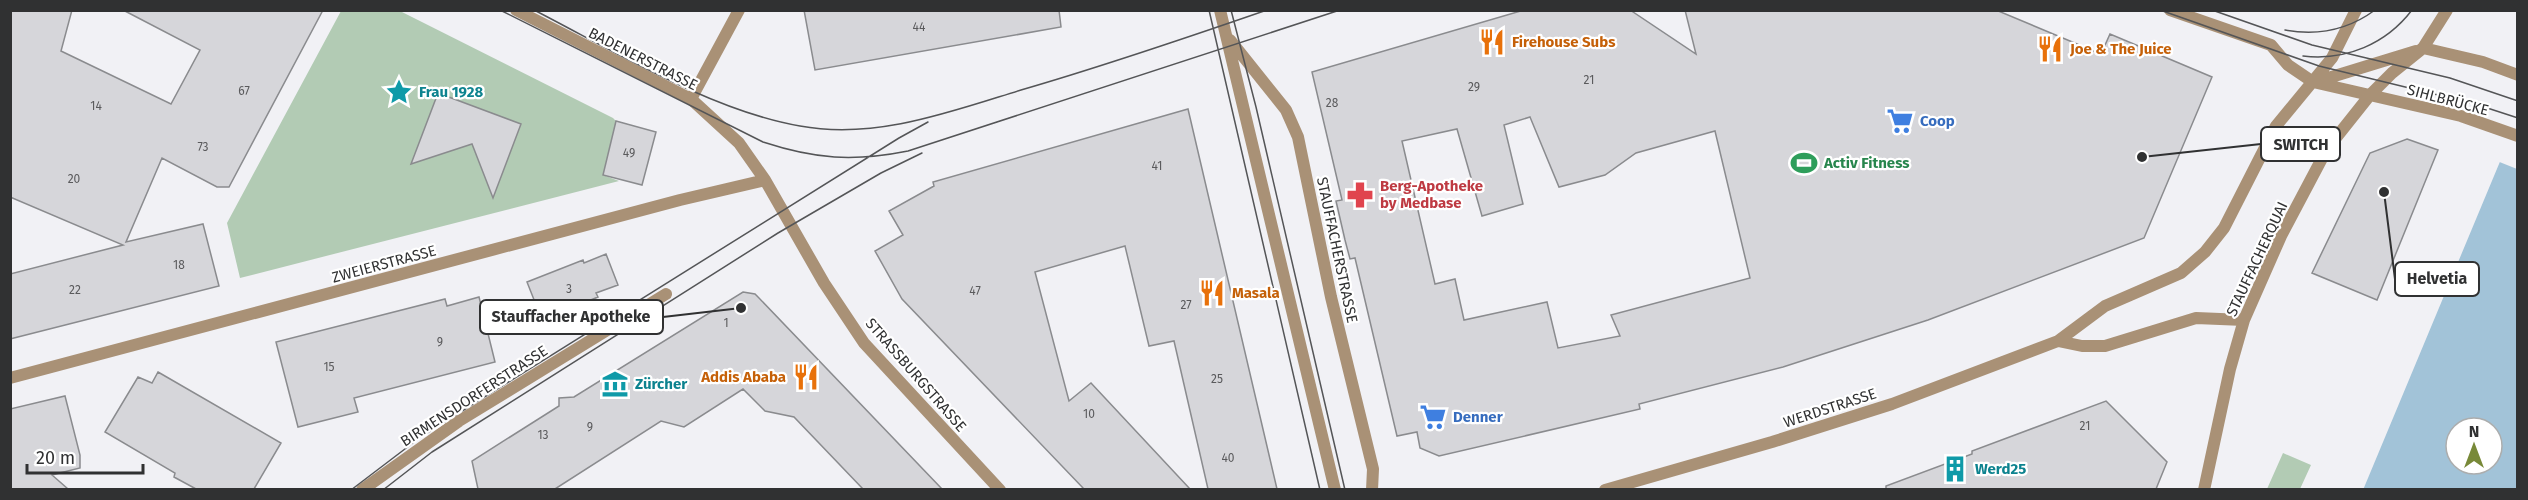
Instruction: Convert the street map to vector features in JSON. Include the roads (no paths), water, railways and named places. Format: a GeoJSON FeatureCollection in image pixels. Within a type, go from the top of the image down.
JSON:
{"type":"FeatureCollection","features":[{"type":"Feature","properties":{"kind":"street","name":"BADENERSTRASSE"},"geometry":{"type":"LineString","coordinates":[[516,10],[691,99],[739,143],[765,180]]}},
{"type":"Feature","properties":{"kind":"street"},"geometry":{"type":"LineString","coordinates":[[691,99],[739,10]]}},
{"type":"Feature","properties":{"kind":"street","name":"STAUFFACHERSTRASSE"},"geometry":{"type":"LineString","coordinates":[[1220,10],[1335,489]]}},
{"type":"Feature","properties":{"kind":"street"},"geometry":{"type":"LineString","coordinates":[[2170,10],[2271,45],[2288,65],[2313,82],[2423,48],[2482,62],[2517,75]]}},
{"type":"Feature","properties":{"kind":"street","name":"WERDSTRASSE"},"geometry":{"type":"LineString","coordinates":[[1605,489],[1772,442],[1892,404],[2058,341],[2105,306],[2181,273],[2205,252],[2224,228],[2276,126],[2332,58],[2356,10]]}},
{"type":"Feature","properties":{"kind":"street","name":"STAUFFACHERQUAI"},"geometry":{"type":"LineString","coordinates":[[2204,489],[2230,369],[2244,320],[2281,237],[2327,149],[2370,95],[2392,73],[2423,48],[2447,10]]}},
{"type":"Feature","properties":{"kind":"street","name":"STAUFFACHERSTRASSE"},"geometry":{"type":"LineString","coordinates":[[1228,36],[1286,110],[1298,137],[1331,297],[1372,469],[1372,489]]}},
{"type":"Feature","properties":{"kind":"street","name":"SIHLBRÜCKE"},"geometry":{"type":"LineString","coordinates":[[2313,82],[2461,116],[2517,136]]}},
{"type":"Feature","properties":{"kind":"street","name":"ZWEIERSTRASSE"},"geometry":{"type":"LineString","coordinates":[[10,378],[680,200],[765,180]]}},
{"type":"Feature","properties":{"kind":"street","name":"STRASSBURGSTRASSE"},"geometry":{"type":"LineString","coordinates":[[765,180],[824,283],[864,343],[1000,489]]}},
{"type":"Feature","properties":{"kind":"street","name":"BIRMENSDORFERSTRASSE"},"geometry":{"type":"LineString","coordinates":[[362,489],[459,421],[666,294]]}},
{"type":"Feature","properties":{"kind":"street"},"geometry":{"type":"LineString","coordinates":[[2058,341],[2082,346],[2105,346],[2196,318],[2244,320]]}},
{"type":"Feature","properties":{"kind":"water"},"geometry":{"type":"Polygon","coordinates":[[[2517,121],[2517,489],[2363,490],[2517,121]]]}},
{"type":"Feature","properties":{"kind":"tram line"},"geometry":{"type":"LineString","coordinates":[[500,10],[763,142],[800,152],[834,157],[869,157],[908,151],[1340,10]]}},
{"type":"Feature","properties":{"kind":"tram line"},"geometry":{"type":"LineString","coordinates":[[534,10],[698,94],[767,118],[800,126],[828,129],[884,127],[940,115],[1114,62],[1267,10]]}},
{"type":"Feature","properties":{"kind":"tram line"},"geometry":{"type":"LineString","coordinates":[[1209,10],[1320,490]]}},
{"type":"Feature","properties":{"kind":"tram line"},"geometry":{"type":"LineString","coordinates":[[1231,10],[1256,107],[1345,490]]}},
{"type":"Feature","properties":{"kind":"tram line"},"geometry":{"type":"LineString","coordinates":[[2160,10],[2319,66],[2475,104],[2518,118]]}},
{"type":"Feature","properties":{"kind":"tram line"},"geometry":{"type":"LineString","coordinates":[[2212,10],[2312,45],[2450,78],[2518,101]]}},
{"type":"Feature","properties":{"kind":"tram line"},"geometry":{"type":"LineString","coordinates":[[2285,30],[2297,32],[2332,30],[2365,17],[2375,10]]}},
{"type":"Feature","properties":{"kind":"tram line"},"geometry":{"type":"LineString","coordinates":[[2303,56],[2335,56],[2364,48],[2390,32],[2412,10]]}},
{"type":"Feature","properties":{"kind":"tram line"},"geometry":{"type":"LineString","coordinates":[[351,490],[422,436],[928,122]]}},
{"type":"Feature","properties":{"kind":"tram line"},"geometry":{"type":"LineString","coordinates":[[383,490],[432,452],[778,233],[881,173],[922,153]]}},
{"type":"Feature","properties":{"kind":"place","name":"Firehouse Subs"},"geometry":{"type":"Point","coordinates":[1492,42]}},
{"type":"Feature","properties":{"kind":"place","name":"Joe & The Juice"},"geometry":{"type":"Point","coordinates":[2050,49]}},
{"type":"Feature","properties":{"kind":"place","name":"Frau 1928"},"geometry":{"type":"Point","coordinates":[399,92]}},
{"type":"Feature","properties":{"kind":"place","name":"Coop"},"geometry":{"type":"Point","coordinates":[1900,121]}},
{"type":"Feature","properties":{"kind":"place","name":"SWITCH"},"geometry":{"type":"Point","coordinates":[2142,157]}},
{"type":"Feature","properties":{"kind":"place","name":"Activ Fitness"},"geometry":{"type":"Point","coordinates":[1804,163]}},
{"type":"Feature","properties":{"kind":"place","name":"Helvetia"},"geometry":{"type":"Point","coordinates":[2384,192]}},
{"type":"Feature","properties":{"kind":"place","name":"Berg-Apotheke by Medbase"},"geometry":{"type":"Point","coordinates":[1360,195]}},
{"type":"Feature","properties":{"kind":"place","name":"Masala"},"geometry":{"type":"Point","coordinates":[1212,293]}},
{"type":"Feature","properties":{"kind":"place","name":"Stauffacher Apotheke"},"geometry":{"type":"Point","coordinates":[741,308]}},
{"type":"Feature","properties":{"kind":"place","name":"Addis Ababa"},"geometry":{"type":"Point","coordinates":[806,377]}},
{"type":"Feature","properties":{"kind":"place","name":"Zürcher"},"geometry":{"type":"Point","coordinates":[615,384]}},
{"type":"Feature","properties":{"kind":"place","name":"Denner"},"geometry":{"type":"Point","coordinates":[1433,417]}},
{"type":"Feature","properties":{"kind":"place","name":"Werd25"},"geometry":{"type":"Point","coordinates":[1955,469]}}]}
